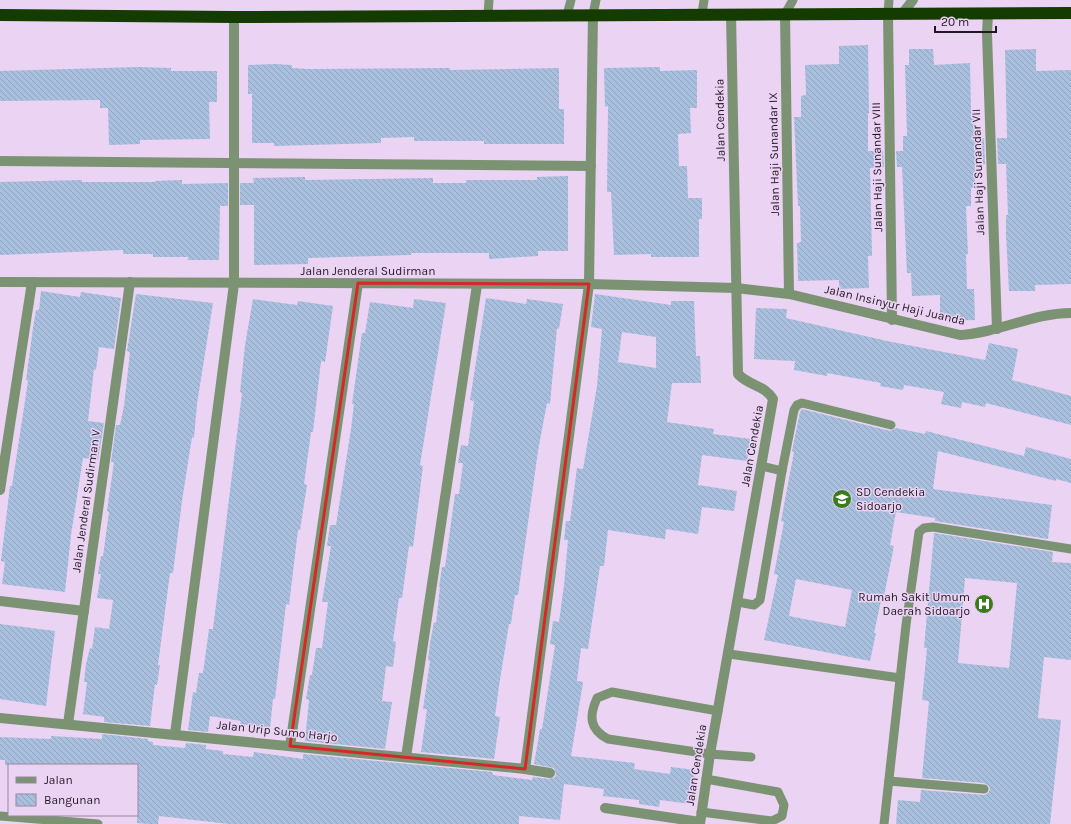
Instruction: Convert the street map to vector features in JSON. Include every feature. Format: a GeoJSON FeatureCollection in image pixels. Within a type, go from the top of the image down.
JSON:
{"type":"FeatureCollection","features":[{"type":"Feature","properties":{"kind":"highway"},"geometry":{"type":"LineString","coordinates":[[0,15],[234,17],[567,14],[1071,13]]}},
{"type":"Feature","properties":{"kind":"street"},"geometry":{"type":"LineString","coordinates":[[902,14],[913,0]]}},
{"type":"Feature","properties":{"kind":"street","name":"Jalan Haji Sunandar VIII"},"geometry":{"type":"LineString","coordinates":[[888,13],[892,320]]}},
{"type":"Feature","properties":{"kind":"street","name":"Jalan Haji Sunandar VII"},"geometry":{"type":"LineString","coordinates":[[988,13],[987,42],[997,329]]}},
{"type":"Feature","properties":{"kind":"street"},"geometry":{"type":"LineString","coordinates":[[525,768],[589,284],[593,14]]}},
{"type":"Feature","properties":{"kind":"street","name":"Jalan Cendekia"},"geometry":{"type":"LineString","coordinates":[[700,819],[710,754],[729,654],[773,399],[770,392],[744,380],[738,374],[743,289],[731,14]]}},
{"type":"Feature","properties":{"kind":"street","name":"Jalan Haji Sunandar IX"},"geometry":{"type":"LineString","coordinates":[[785,14],[789,294]]}},
{"type":"Feature","properties":{"kind":"street"},"geometry":{"type":"LineString","coordinates":[[174,734],[234,284],[234,17]]}},
{"type":"Feature","properties":{"kind":"street"},"geometry":{"type":"LineString","coordinates":[[0,161],[591,166]]}},
{"type":"Feature","properties":{"kind":"street","name":"Jalan Jenderal Sudirman"},"geometry":{"type":"LineString","coordinates":[[0,282],[477,285],[589,284],[743,289]]}},
{"type":"Feature","properties":{"kind":"street"},"geometry":{"type":"LineString","coordinates":[[0,490],[32,282]]}},
{"type":"Feature","properties":{"kind":"street","name":"Jalan Jenderal Sudirman V"},"geometry":{"type":"LineString","coordinates":[[68,724],[130,282]]}},
{"type":"Feature","properties":{"kind":"street"},"geometry":{"type":"LineString","coordinates":[[290,746],[358,284]]}},
{"type":"Feature","properties":{"kind":"street"},"geometry":{"type":"LineString","coordinates":[[406,757],[477,285]]}},
{"type":"Feature","properties":{"kind":"street","name":"Jalan Insinyur Haji Juanda"},"geometry":{"type":"LineString","coordinates":[[743,289],[789,294],[960,336],[979,334],[1031,319],[1071,313]]}},
{"type":"Feature","properties":{"kind":"street"},"geometry":{"type":"LineString","coordinates":[[0,601],[84,611]]}},
{"type":"Feature","properties":{"kind":"street","name":"Jalan Urip Sumo Harjo"},"geometry":{"type":"LineString","coordinates":[[0,718],[525,768],[550,773]]}},
{"type":"Feature","properties":{"kind":"street"},"geometry":{"type":"LineString","coordinates":[[605,808],[700,819]]}},
{"type":"Feature","properties":{"kind":"lane"},"geometry":{"type":"LineString","coordinates":[[488,0],[488,15]]}},
{"type":"Feature","properties":{"kind":"lane"},"geometry":{"type":"LineString","coordinates":[[567,14],[571,0]]}},
{"type":"Feature","properties":{"kind":"lane"},"geometry":{"type":"LineString","coordinates":[[593,14],[596,0]]}},
{"type":"Feature","properties":{"kind":"lane"},"geometry":{"type":"LineString","coordinates":[[702,14],[704,0]]}},
{"type":"Feature","properties":{"kind":"lane"},"geometry":{"type":"LineString","coordinates":[[785,14],[793,0]]}},
{"type":"Feature","properties":{"kind":"lane"},"geometry":{"type":"LineString","coordinates":[[888,13],[889,0]]}},
{"type":"Feature","properties":{"kind":"lane"},"geometry":{"type":"LineString","coordinates":[[738,602],[754,605],[760,600],[782,471],[794,410],[797,405],[802,403],[891,425]]}},
{"type":"Feature","properties":{"kind":"lane"},"geometry":{"type":"LineString","coordinates":[[762,466],[782,471]]}},
{"type":"Feature","properties":{"kind":"lane"},"geometry":{"type":"LineString","coordinates":[[884,824],[900,678],[919,532],[924,528],[933,527],[1071,549]]}},
{"type":"Feature","properties":{"kind":"lane"},"geometry":{"type":"LineString","coordinates":[[729,654],[900,678]]}},
{"type":"Feature","properties":{"kind":"lane"},"geometry":{"type":"LineString","coordinates":[[718,711],[612,692],[597,698],[592,711],[594,729],[608,740],[710,754],[751,757]]}},
{"type":"Feature","properties":{"kind":"lane"},"geometry":{"type":"LineString","coordinates":[[700,819],[772,821],[782,816],[784,805],[778,792],[706,779]]}},
{"type":"Feature","properties":{"kind":"lane"},"geometry":{"type":"LineString","coordinates":[[889,781],[984,790]]}},
{"type":"Feature","properties":{"kind":"lane"},"geometry":{"type":"LineString","coordinates":[[0,816],[98,824]]}},
{"type":"Feature","properties":{"kind":"highlighted area"},"geometry":{"type":"Polygon","coordinates":[[[358,283],[589,284],[525,769],[290,746],[358,283]]]}},
{"type":"Feature","properties":{"kind":"building"},"geometry":{"type":"Polygon","coordinates":[[[868,45],[868,151],[883,151],[884,167],[870,168],[872,256],[868,256],[869,288],[839,289],[839,280],[798,281],[797,243],[801,242],[794,117],[801,117],[801,96],[806,95],[805,65],[839,64],[839,46],[868,45]]]}},
{"type":"Feature","properties":{"kind":"building"},"geometry":{"type":"Polygon","coordinates":[[[909,49],[933,49],[934,65],[970,63],[971,111],[974,111],[975,138],[984,138],[985,164],[975,165],[975,188],[971,188],[971,206],[966,206],[968,254],[966,254],[967,289],[974,289],[975,320],[940,321],[940,295],[912,296],[911,273],[907,273],[902,167],[897,167],[896,151],[903,151],[903,136],[907,136],[905,65],[909,65],[909,49]]]}},
{"type":"Feature","properties":{"kind":"building"},"geometry":{"type":"Polygon","coordinates":[[[1036,49],[1036,71],[1071,70],[1071,284],[1035,285],[1035,291],[1009,291],[1006,234],[1006,215],[1008,215],[1006,164],[998,164],[997,138],[1007,138],[1005,50],[1036,49]]]}},
{"type":"Feature","properties":{"kind":"building"},"geometry":{"type":"Polygon","coordinates":[[[248,65],[292,65],[292,68],[309,69],[450,68],[450,70],[559,68],[559,109],[564,109],[564,144],[484,144],[484,141],[414,141],[414,137],[381,138],[381,143],[274,146],[274,143],[252,143],[252,94],[248,94],[248,65]]]}},
{"type":"Feature","properties":{"kind":"building"},"geometry":{"type":"Polygon","coordinates":[[[138,67],[171,68],[171,71],[217,71],[217,102],[209,102],[210,139],[140,140],[140,144],[109,145],[108,108],[100,108],[100,100],[0,101],[0,71],[138,67]]]}},
{"type":"Feature","properties":{"kind":"building"},"geometry":{"type":"Polygon","coordinates":[[[660,67],[660,71],[697,70],[697,108],[690,108],[691,133],[678,134],[679,166],[687,166],[688,198],[702,198],[702,219],[699,219],[699,257],[651,257],[651,254],[614,255],[611,192],[607,192],[608,106],[605,107],[604,68],[660,67]]]}},
{"type":"Feature","properties":{"kind":"building"},"geometry":{"type":"Polygon","coordinates":[[[568,176],[568,251],[538,251],[538,256],[489,259],[489,253],[411,253],[411,255],[308,258],[308,264],[254,265],[254,205],[240,205],[240,183],[254,183],[253,178],[305,177],[305,180],[433,178],[433,183],[466,183],[466,180],[537,180],[537,177],[568,176]]]}},
{"type":"Feature","properties":{"kind":"building"},"geometry":{"type":"Polygon","coordinates":[[[82,180],[82,182],[155,182],[182,180],[182,184],[228,183],[228,206],[220,206],[219,260],[188,260],[188,257],[153,257],[153,254],[123,254],[123,250],[0,255],[0,182],[82,180]]]}},
{"type":"Feature","properties":{"kind":"building"},"geometry":{"type":"Polygon","coordinates":[[[41,291],[80,297],[81,292],[121,298],[114,349],[99,347],[96,370],[94,369],[88,421],[104,423],[98,460],[83,458],[71,535],[65,592],[2,584],[5,562],[1,561],[10,486],[12,486],[28,381],[26,380],[33,328],[36,310],[39,310],[41,291]]]}},
{"type":"Feature","properties":{"kind":"building"},"geometry":{"type":"Polygon","coordinates":[[[136,294],[213,303],[197,404],[194,438],[192,437],[182,501],[173,573],[170,573],[158,665],[160,665],[157,685],[155,684],[150,726],[104,722],[104,717],[83,714],[87,682],[84,682],[86,664],[90,648],[92,649],[95,627],[109,629],[113,600],[97,598],[101,574],[98,574],[101,556],[103,556],[109,512],[107,511],[114,462],[111,462],[116,425],[120,425],[124,406],[130,352],[127,351],[136,294]]]}},
{"type":"Feature","properties":{"kind":"building"},"geometry":{"type":"Polygon","coordinates":[[[595,294],[671,305],[671,301],[694,301],[696,356],[700,356],[701,383],[672,383],[667,422],[714,429],[713,434],[751,439],[747,461],[702,455],[698,485],[737,491],[734,511],[702,507],[698,534],[666,529],[665,539],[608,530],[604,566],[600,566],[588,649],[581,648],[577,681],[583,682],[571,756],[635,763],[634,769],[670,774],[671,767],[695,770],[691,804],[660,800],[659,807],[639,804],[639,800],[603,796],[604,789],[564,784],[560,820],[519,816],[519,824],[229,824],[159,816],[158,824],[149,824],[137,823],[138,764],[5,765],[5,760],[0,760],[0,737],[51,739],[51,736],[102,739],[102,734],[148,739],[148,741],[153,742],[153,745],[185,748],[186,743],[206,745],[206,749],[223,751],[223,754],[253,757],[254,752],[303,759],[303,754],[492,772],[493,775],[532,780],[533,777],[549,779],[555,777],[556,774],[554,768],[534,764],[540,729],[542,729],[555,645],[550,644],[553,621],[559,622],[564,585],[568,540],[564,540],[566,521],[570,521],[577,468],[583,469],[597,386],[602,329],[591,327],[595,294]],[[622,332],[618,362],[656,368],[656,337],[622,332]]]}},
{"type":"Feature","properties":{"kind":"building"},"geometry":{"type":"Polygon","coordinates":[[[486,298],[526,304],[527,299],[563,304],[559,329],[557,328],[550,404],[547,403],[538,451],[518,595],[515,595],[499,686],[495,716],[500,717],[494,759],[421,752],[427,709],[423,709],[430,661],[428,660],[430,643],[434,622],[436,623],[439,587],[442,567],[445,567],[455,494],[459,494],[463,463],[458,463],[461,445],[468,446],[474,401],[470,400],[486,298]]]}},
{"type":"Feature","properties":{"kind":"building"},"geometry":{"type":"Polygon","coordinates":[[[253,299],[297,305],[298,301],[333,306],[325,362],[321,361],[313,432],[311,432],[304,484],[307,485],[300,530],[298,530],[289,605],[286,604],[275,699],[273,699],[270,728],[240,724],[241,721],[210,716],[208,732],[188,730],[193,692],[196,693],[199,673],[203,673],[209,629],[213,629],[242,393],[240,392],[245,345],[253,299]]]}},
{"type":"Feature","properties":{"kind":"building"},"geometry":{"type":"Polygon","coordinates":[[[414,299],[446,303],[420,465],[423,466],[413,547],[409,546],[402,598],[399,598],[393,641],[396,642],[393,667],[386,666],[382,701],[392,702],[385,749],[305,741],[309,700],[306,699],[310,675],[312,675],[316,648],[322,648],[328,602],[322,602],[331,546],[327,546],[330,525],[336,525],[351,429],[354,404],[352,404],[362,333],[365,333],[370,302],[413,308],[414,299]]]}},
{"type":"Feature","properties":{"kind":"building"},"geometry":{"type":"Polygon","coordinates":[[[756,308],[787,309],[786,318],[887,341],[985,360],[989,343],[1018,349],[1012,380],[1071,396],[1071,425],[986,403],[985,407],[962,402],[961,408],[941,404],[944,392],[904,385],[903,390],[880,386],[881,383],[827,373],[827,376],[794,370],[795,361],[754,359],[756,308]]]}},
{"type":"Feature","properties":{"kind":"building"},"geometry":{"type":"Polygon","coordinates":[[[802,409],[890,431],[896,428],[925,434],[926,431],[1024,456],[1026,447],[1071,459],[1071,483],[1056,479],[1056,481],[938,451],[933,489],[1052,505],[1048,539],[935,521],[935,518],[896,512],[890,545],[894,546],[884,596],[882,596],[874,633],[876,633],[870,661],[764,640],[778,575],[774,574],[784,522],[781,521],[800,412],[802,409]],[[796,579],[789,616],[845,627],[852,590],[796,579]]]}},
{"type":"Feature","properties":{"kind":"building"},"geometry":{"type":"Polygon","coordinates":[[[934,533],[1053,552],[1052,562],[1071,563],[1071,660],[1044,657],[1038,718],[1061,720],[1050,824],[896,824],[898,800],[920,802],[921,790],[984,795],[990,790],[989,786],[984,783],[922,778],[929,701],[922,700],[927,648],[924,648],[934,533]],[[965,578],[958,663],[1009,668],[1017,583],[965,578]]]}},
{"type":"Feature","properties":{"kind":"building"},"geometry":{"type":"Polygon","coordinates":[[[0,624],[55,631],[46,706],[0,699],[0,624]]]}},
{"type":"Feature","properties":{"kind":"place","name":"SD Cendekia Sidoarjo"},"geometry":{"type":"Point","coordinates":[842,499]}},
{"type":"Feature","properties":{"kind":"place","name":"Rumah Sakit Umum Daerah Sidoarjo"},"geometry":{"type":"Point","coordinates":[984,604]}}]}
